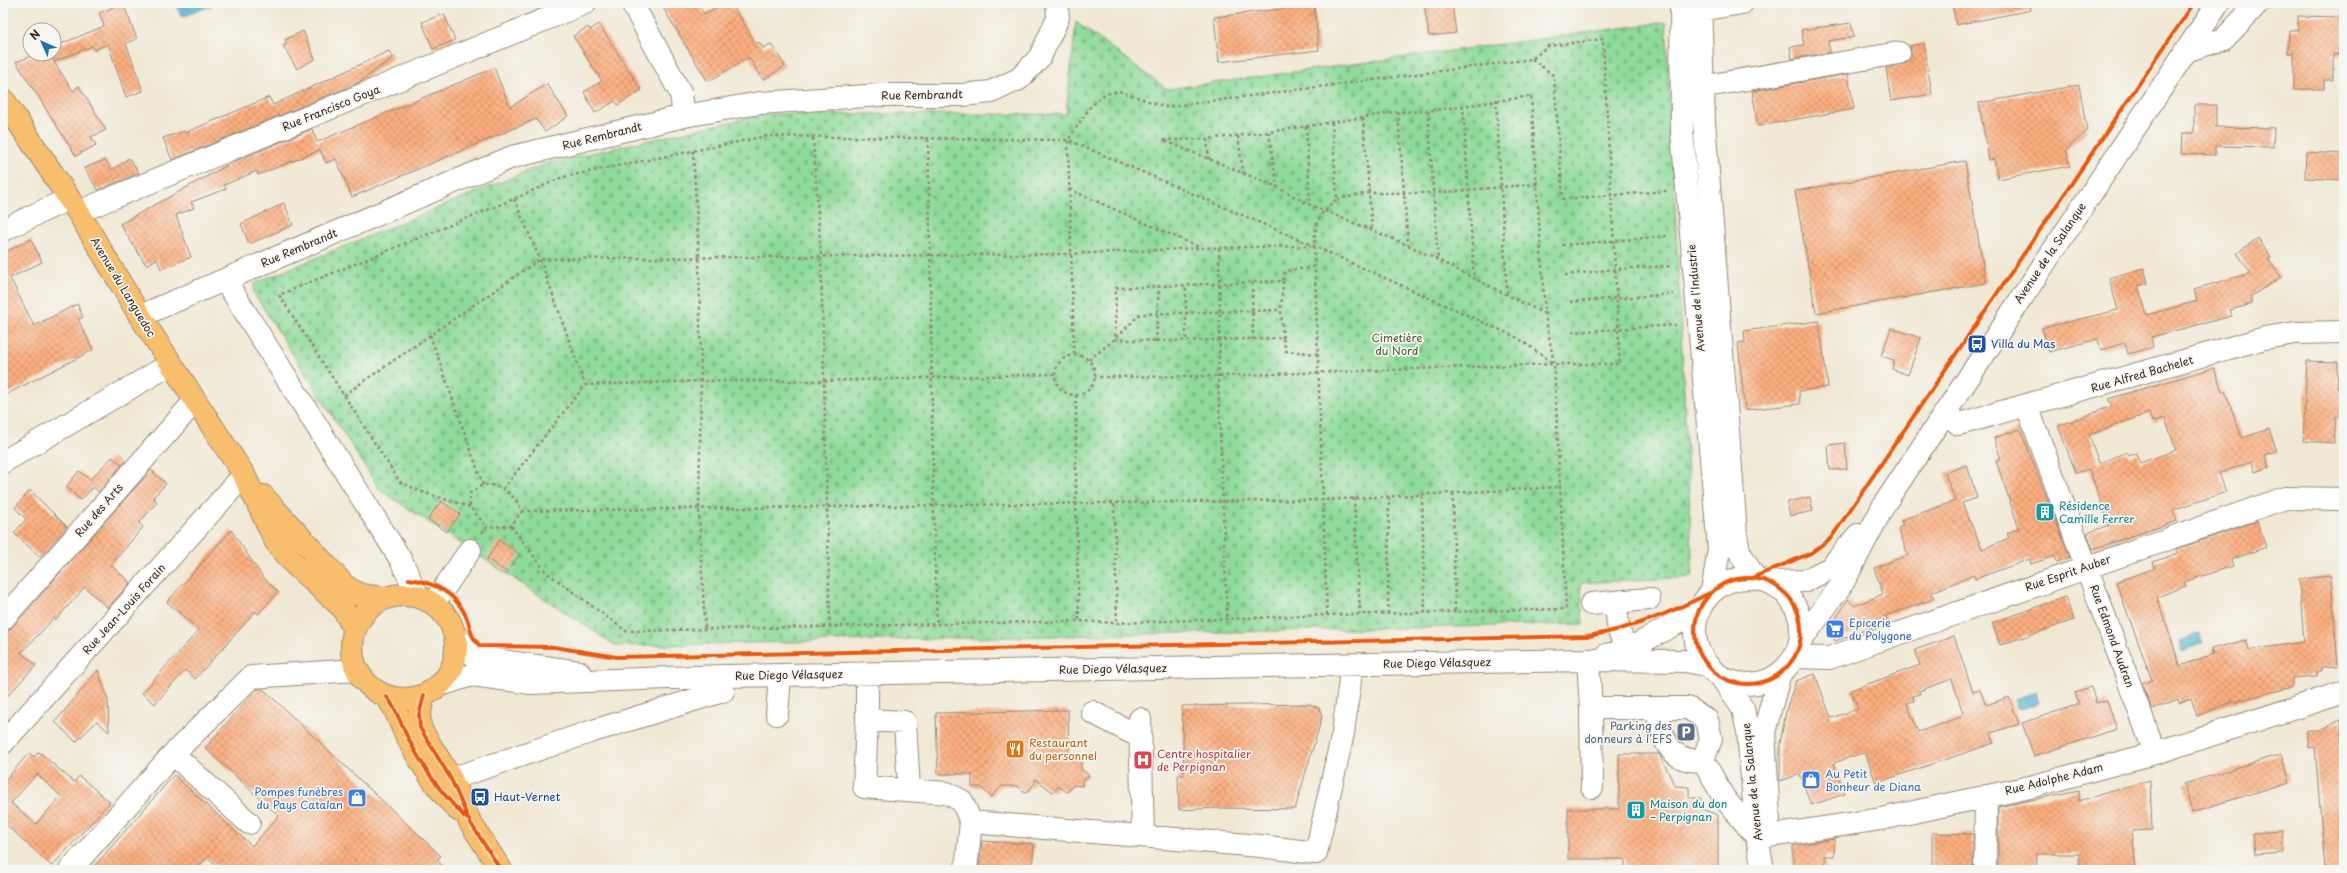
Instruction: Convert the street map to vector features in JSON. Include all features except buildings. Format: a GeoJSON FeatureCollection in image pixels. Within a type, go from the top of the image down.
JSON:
{"type":"FeatureCollection","features":[{"type":"Feature","properties":{"kind":"main road","name":"Avenue du Languedoc"},"geometry":{"type":"LineString","coordinates":[[3,99],[73,205],[140,316],[244,475],[276,542],[294,564],[343,608],[354,630]]}},
{"type":"Feature","properties":{"kind":"main road","name":"Avenue du Languedoc"},"geometry":{"type":"LineString","coordinates":[[244,475],[345,586],[360,595],[383,598]]}},
{"type":"Feature","properties":{"kind":"main road"},"geometry":{"type":"LineString","coordinates":[[432,690],[412,699],[387,696],[375,690],[364,681],[357,670],[352,657],[351,644],[354,630],[361,617],[371,606],[383,598],[401,594],[426,599],[448,618],[456,637],[456,655],[450,671],[432,690],[419,715],[420,728],[451,779],[470,822],[501,870]]}},
{"type":"Feature","properties":{"kind":"main road"},"geometry":{"type":"LineString","coordinates":[[387,696],[396,708],[405,732],[428,773],[444,797],[470,822]]}},
{"type":"Feature","properties":{"kind":"street","name":"Rue Francisco Goya"},"geometry":{"type":"LineString","coordinates":[[3,230],[73,205],[585,3]]}},
{"type":"Feature","properties":{"kind":"street"},"geometry":{"type":"LineString","coordinates":[[632,3],[681,94],[684,116]]}},
{"type":"Feature","properties":{"kind":"street"},"geometry":{"type":"LineString","coordinates":[[1690,6],[1712,8],[1742,3]]}},
{"type":"Feature","properties":{"kind":"street","name":"Avenue de la Salanque"},"geometry":{"type":"LineString","coordinates":[[1797,649],[1844,581],[1885,503],[2218,3]]}},
{"type":"Feature","properties":{"kind":"street"},"geometry":{"type":"LineString","coordinates":[[2185,51],[2224,39],[2258,3]]}},
{"type":"Feature","properties":{"kind":"street","name":"Avenue de l'Industrie"},"geometry":{"type":"LineString","coordinates":[[1690,6],[1703,88],[1710,208],[1736,534],[1739,551],[1762,580]]}},
{"type":"Feature","properties":{"kind":"street","name":"Avenue de l'Industrie"},"geometry":{"type":"LineString","coordinates":[[1690,6],[1681,90],[1682,132],[1719,549],[1712,592]]}},
{"type":"Feature","properties":{"kind":"street","name":"Rue Rembrandt"},"geometry":{"type":"LineString","coordinates":[[140,316],[512,157],[684,116],[760,103],[881,95],[962,95],[991,92],[1019,79],[1040,57],[1057,11]]}},
{"type":"Feature","properties":{"kind":"street"},"geometry":{"type":"LineString","coordinates":[[1681,90],[1703,88],[1899,53]]}},
{"type":"Feature","properties":{"kind":"street"},"geometry":{"type":"LineString","coordinates":[[1688,209],[1710,208]]}},
{"type":"Feature","properties":{"kind":"street"},"geometry":{"type":"LineString","coordinates":[[225,280],[426,599],[470,550]]}},
{"type":"Feature","properties":{"kind":"street","name":"Rue Alfred Bachelet"},"geometry":{"type":"LineString","coordinates":[[1945,413],[1959,424],[2265,338],[2295,333],[2344,332]]}},
{"type":"Feature","properties":{"kind":"street"},"geometry":{"type":"LineString","coordinates":[[3,462],[171,364]]}},
{"type":"Feature","properties":{"kind":"street","name":"Rue des Arts"},"geometry":{"type":"LineString","coordinates":[[3,620],[195,401]]}},
{"type":"Feature","properties":{"kind":"street","name":"Rue Edmond Audran"},"geometry":{"type":"LineString","coordinates":[[2027,406],[2155,753]]}},
{"type":"Feature","properties":{"kind":"street","name":"Rue Jean-Louis Forain"},"geometry":{"type":"LineString","coordinates":[[3,743],[244,475]]}},
{"type":"Feature","properties":{"kind":"street","name":"Rue Esprit Auber"},"geometry":{"type":"LineString","coordinates":[[1797,649],[1829,658],[2086,566],[2285,498],[2344,500]]}},
{"type":"Feature","properties":{"kind":"street","name":"Avenue de la Salanque"},"geometry":{"type":"LineString","coordinates":[[1762,580],[1805,581],[1830,568],[1885,503]]}},
{"type":"Feature","properties":{"kind":"street"},"geometry":{"type":"LineString","coordinates":[[1738,578],[1762,580],[1786,592],[1796,607],[1801,624],[1797,649],[1780,674],[1766,681],[1751,684],[1736,682],[1714,671],[1700,653],[1696,639],[1695,625],[1699,611],[1712,592],[1724,583],[1738,578]]}},
{"type":"Feature","properties":{"kind":"street"},"geometry":{"type":"LineString","coordinates":[[1591,604],[1649,599]]}},
{"type":"Feature","properties":{"kind":"street"},"geometry":{"type":"LineString","coordinates":[[1615,602],[1619,631],[1627,650]]}},
{"type":"Feature","properties":{"kind":"street","name":"Rue Diego Vélasquez"},"geometry":{"type":"LineString","coordinates":[[1588,660],[1627,650],[1699,611]]}},
{"type":"Feature","properties":{"kind":"street","name":"Rue Diego Vélasquez"},"geometry":{"type":"LineString","coordinates":[[456,637],[475,657],[639,680]]}},
{"type":"Feature","properties":{"kind":"street"},"geometry":{"type":"LineString","coordinates":[[1588,660],[1591,708],[1592,786]]}},
{"type":"Feature","properties":{"kind":"street","name":"Rue Diego Vélasquez"},"geometry":{"type":"LineString","coordinates":[[432,690],[472,675],[531,683],[724,676],[1588,660],[1685,661],[1714,671]]}},
{"type":"Feature","properties":{"kind":"street"},"geometry":{"type":"LineString","coordinates":[[971,822],[1260,846],[1316,853],[1343,733],[1352,665]]}},
{"type":"Feature","properties":{"kind":"street"},"geometry":{"type":"LineString","coordinates":[[70,870],[172,754],[251,677],[357,670]]}},
{"type":"Feature","properties":{"kind":"street","name":"Avenue de la Salanque"},"geometry":{"type":"LineString","coordinates":[[1714,671],[1743,709],[1763,836],[1772,870]]}},
{"type":"Feature","properties":{"kind":"street"},"geometry":{"type":"LineString","coordinates":[[867,674],[867,720],[864,787],[909,789],[947,793],[962,801],[971,822],[966,870]]}},
{"type":"Feature","properties":{"kind":"street","name":"Avenue de la Salanque"},"geometry":{"type":"LineString","coordinates":[[1763,870],[1764,732],[1780,674]]}},
{"type":"Feature","properties":{"kind":"street"},"geometry":{"type":"LineString","coordinates":[[451,779],[593,731],[723,691],[724,676]]}},
{"type":"Feature","properties":{"kind":"street"},"geometry":{"type":"LineString","coordinates":[[777,714],[780,676]]}},
{"type":"Feature","properties":{"kind":"street","name":"Rue Adolphe Adam"},"geometry":{"type":"LineString","coordinates":[[1763,836],[1881,819],[2030,787],[2155,753],[2344,692]]}},
{"type":"Feature","properties":{"kind":"street"},"geometry":{"type":"LineString","coordinates":[[1591,708],[1688,708],[1707,720],[1711,739],[1703,760],[1724,798],[1763,836]]}},
{"type":"Feature","properties":{"kind":"street"},"geometry":{"type":"LineString","coordinates":[[1658,708],[1660,730],[1673,753],[1689,761],[1703,760]]}},
{"type":"Feature","properties":{"kind":"street"},"geometry":{"type":"LineString","coordinates":[[1092,712],[1140,728],[1143,836]]}},
{"type":"Feature","properties":{"kind":"street"},"geometry":{"type":"LineString","coordinates":[[867,720],[905,722],[909,789]]}},
{"type":"Feature","properties":{"kind":"street"},"geometry":{"type":"LineString","coordinates":[[172,754],[249,823]]}},
{"type":"Feature","properties":{"kind":"street"},"geometry":{"type":"LineString","coordinates":[[1985,870],[1986,796]]}},
{"type":"Feature","properties":{"kind":"path"},"geometry":{"type":"LineString","coordinates":[[1074,354],[1068,140],[1090,107],[1105,94],[1119,91],[1166,107],[1532,59],[1548,46],[1603,38],[1615,240],[1620,364],[1554,364],[1218,376],[1095,376]]}},
{"type":"Feature","properties":{"kind":"path"},"geometry":{"type":"LineString","coordinates":[[1532,59],[1554,76],[1564,199],[1668,191]]}},
{"type":"Feature","properties":{"kind":"path"},"geometry":{"type":"LineString","coordinates":[[511,526],[546,572],[626,631],[830,628],[1080,621],[1118,623],[1227,618],[1566,609],[1554,364],[1545,314],[1531,96],[1496,99],[1428,111],[1398,112],[1238,136],[1207,139],[1163,140],[1277,187],[1310,205],[1408,245],[1545,314]]}},
{"type":"Feature","properties":{"kind":"path"},"geometry":{"type":"LineString","coordinates":[[1496,99],[1508,295]]}},
{"type":"Feature","properties":{"kind":"path"},"geometry":{"type":"LineString","coordinates":[[1463,105],[1474,278]]}},
{"type":"Feature","properties":{"kind":"path"},"geometry":{"type":"LineString","coordinates":[[1428,111],[1438,260]]}},
{"type":"Feature","properties":{"kind":"path"},"geometry":{"type":"LineString","coordinates":[[1398,112],[1408,245]]}},
{"type":"Feature","properties":{"kind":"path"},"geometry":{"type":"LineString","coordinates":[[1363,118],[1372,230]]}},
{"type":"Feature","properties":{"kind":"path"},"geometry":{"type":"LineString","coordinates":[[1332,123],[1337,199]]}},
{"type":"Feature","properties":{"kind":"path"},"geometry":{"type":"LineString","coordinates":[[1306,126],[1310,205]]}},
{"type":"Feature","properties":{"kind":"path"},"geometry":{"type":"LineString","coordinates":[[1269,132],[1277,187]]}},
{"type":"Feature","properties":{"kind":"path"},"geometry":{"type":"LineString","coordinates":[[487,527],[470,507],[422,492],[400,482],[279,295],[514,199],[563,176],[767,136],[814,138],[1068,140],[1314,246],[1518,338],[1554,364]]}},
{"type":"Feature","properties":{"kind":"path"},"geometry":{"type":"LineString","coordinates":[[1238,136],[1243,174]]}},
{"type":"Feature","properties":{"kind":"path"},"geometry":{"type":"LineString","coordinates":[[814,138],[821,256],[830,628]]}},
{"type":"Feature","properties":{"kind":"path"},"geometry":{"type":"LineString","coordinates":[[928,139],[931,255],[932,505],[938,625]]}},
{"type":"Feature","properties":{"kind":"path"},"geometry":{"type":"LineString","coordinates":[[1207,139],[1210,159]]}},
{"type":"Feature","properties":{"kind":"path"},"geometry":{"type":"LineString","coordinates":[[693,150],[699,257],[701,380],[699,510],[705,630]]}},
{"type":"Feature","properties":{"kind":"path"},"geometry":{"type":"LineString","coordinates":[[1327,615],[1314,267],[1316,223],[1322,210],[1337,199],[1369,194],[1468,190],[1537,184]]}},
{"type":"Feature","properties":{"kind":"path"},"geometry":{"type":"LineString","coordinates":[[1069,189],[1202,248]]}},
{"type":"Feature","properties":{"kind":"path"},"geometry":{"type":"LineString","coordinates":[[514,199],[540,260],[585,385]]}},
{"type":"Feature","properties":{"kind":"path"},"geometry":{"type":"LineString","coordinates":[[1562,245],[1668,236]]}},
{"type":"Feature","properties":{"kind":"path"},"geometry":{"type":"LineString","coordinates":[[344,395],[540,260],[1070,254],[1202,248],[1314,246]]}},
{"type":"Feature","properties":{"kind":"path"},"geometry":{"type":"LineString","coordinates":[[1219,248],[1218,285],[1220,339],[1218,376],[1224,501],[1227,618]]}},
{"type":"Feature","properties":{"kind":"path"},"geometry":{"type":"LineString","coordinates":[[1565,275],[1616,269],[1672,266]]}},
{"type":"Feature","properties":{"kind":"path"},"geometry":{"type":"LineString","coordinates":[[1314,267],[1285,271],[1281,310],[1283,338],[1286,351],[1318,354]]}},
{"type":"Feature","properties":{"kind":"path"},"geometry":{"type":"LineString","coordinates":[[1115,339],[1116,288],[1159,285],[1218,285],[1284,281]]}},
{"type":"Feature","properties":{"kind":"path"},"geometry":{"type":"LineString","coordinates":[[1252,283],[1254,311],[1253,339]]}},
{"type":"Feature","properties":{"kind":"path"},"geometry":{"type":"LineString","coordinates":[[1156,342],[1159,285]]}},
{"type":"Feature","properties":{"kind":"path"},"geometry":{"type":"LineString","coordinates":[[1186,286],[1186,339]]}},
{"type":"Feature","properties":{"kind":"path"},"geometry":{"type":"LineString","coordinates":[[1570,302],[1617,300],[1673,294]]}},
{"type":"Feature","properties":{"kind":"path"},"geometry":{"type":"LineString","coordinates":[[1090,360],[1115,339],[1140,314],[1220,310],[1281,310]]}},
{"type":"Feature","properties":{"kind":"path"},"geometry":{"type":"LineString","coordinates":[[1572,332],[1676,326]]}},
{"type":"Feature","properties":{"kind":"path"},"geometry":{"type":"LineString","coordinates":[[430,335],[483,485]]}},
{"type":"Feature","properties":{"kind":"path"},"geometry":{"type":"LineString","coordinates":[[1115,339],[1156,342],[1186,339],[1283,338]]}},
{"type":"Feature","properties":{"kind":"path"},"geometry":{"type":"LineString","coordinates":[[1074,354],[1090,360],[1095,376],[1088,390],[1076,395],[1060,389],[1054,374],[1060,360],[1074,354]]}},
{"type":"Feature","properties":{"kind":"path"},"geometry":{"type":"LineString","coordinates":[[503,489],[585,385],[701,380],[824,381],[1054,374]]}},
{"type":"Feature","properties":{"kind":"path"},"geometry":{"type":"LineString","coordinates":[[1076,395],[1076,504],[1080,621]]}},
{"type":"Feature","properties":{"kind":"path"},"geometry":{"type":"LineString","coordinates":[[470,507],[470,493],[483,485],[503,489],[516,498],[522,511]]}},
{"type":"Feature","properties":{"kind":"path"},"geometry":{"type":"LineString","coordinates":[[522,511],[699,510],[932,505],[1114,504],[1323,500],[1560,488]]}},
{"type":"Feature","properties":{"kind":"path"},"geometry":{"type":"LineString","coordinates":[[1453,494],[1455,612]]}},
{"type":"Feature","properties":{"kind":"path"},"geometry":{"type":"LineString","coordinates":[[1422,496],[1425,613]]}},
{"type":"Feature","properties":{"kind":"path"},"geometry":{"type":"LineString","coordinates":[[1388,614],[1389,497]]}},
{"type":"Feature","properties":{"kind":"path"},"geometry":{"type":"LineString","coordinates":[[1354,498],[1360,614]]}},
{"type":"Feature","properties":{"kind":"path"},"geometry":{"type":"LineString","coordinates":[[1114,504],[1118,623]]}},
{"type":"Feature","properties":{"kind":"path"},"geometry":{"type":"LineString","coordinates":[[511,526],[522,511]]}},
{"type":"Feature","properties":{"kind":"path"},"geometry":{"type":"LineString","coordinates":[[487,527],[511,526]]}},
{"type":"Feature","properties":{"kind":"path"},"geometry":{"type":"LineString","coordinates":[[470,550],[487,527]]}},
{"type":"Feature","properties":{"kind":"green space","name":"Cimetière du Nord"},"geometry":{"type":"Polygon","coordinates":[[[1076,22],[1167,89],[1666,22],[1693,577],[1581,583],[1583,624],[616,646],[380,490],[253,292],[255,283],[547,163],[765,114],[1066,114],[1076,22]]]}},
{"type":"Feature","properties":{"kind":"water"},"geometry":{"type":"Polygon","coordinates":[[[184,3],[211,3],[212,5],[185,16],[181,15],[177,7],[184,3]]]}},
{"type":"Feature","properties":{"kind":"water"},"geometry":{"type":"Polygon","coordinates":[[[2200,633],[2204,644],[2182,652],[2179,641],[2200,633]]]}},
{"type":"Feature","properties":{"kind":"water"},"geometry":{"type":"Polygon","coordinates":[[[2036,692],[2039,703],[2018,710],[2014,699],[2036,692]]]}},
{"type":"Feature","properties":{"kind":"cycle path"},"geometry":{"type":"LineString","coordinates":[[1754,577],[1811,553],[1831,538],[2194,3]]}},
{"type":"Feature","properties":{"kind":"cycle path"},"geometry":{"type":"LineString","coordinates":[[1748,578],[1768,582],[1785,594],[1797,611],[1801,631],[1797,651],[1785,668],[1768,680],[1748,684],[1728,680],[1711,668],[1699,651],[1695,631],[1699,611],[1711,594],[1728,582],[1748,578]]}},
{"type":"Feature","properties":{"kind":"cycle path"},"geometry":{"type":"LineString","coordinates":[[409,579],[418,580],[442,589],[449,594],[465,614],[472,634],[480,646],[554,647],[617,657],[1588,636],[1620,629],[1652,619],[1712,592]]}},
{"type":"Feature","properties":{"kind":"cycle path"},"geometry":{"type":"LineString","coordinates":[[424,695],[419,715],[420,728],[451,779],[470,822],[501,870]]}},
{"type":"Feature","properties":{"kind":"cycle path"},"geometry":{"type":"LineString","coordinates":[[387,697],[393,705],[405,732],[424,767],[439,789],[466,818]]}},
{"type":"Feature","properties":{"kind":"place","name":"Villa du Mas"},"geometry":{"type":"Point","coordinates":[1977,344]}},
{"type":"Feature","properties":{"kind":"place","name":"Résidence Camille Ferrer"},"geometry":{"type":"Point","coordinates":[2045,512]}},
{"type":"Feature","properties":{"kind":"place","name":"Epicerie du Polygone"},"geometry":{"type":"Point","coordinates":[1835,629]}},
{"type":"Feature","properties":{"kind":"place","name":"Parking des donneurs à l'EFS"},"geometry":{"type":"Point","coordinates":[1686,732]}},
{"type":"Feature","properties":{"kind":"place","name":"Restaurant du personnel"},"geometry":{"type":"Point","coordinates":[1015,749]}},
{"type":"Feature","properties":{"kind":"place","name":"Centre hospitalier de Perpignan"},"geometry":{"type":"Point","coordinates":[1143,760]}},
{"type":"Feature","properties":{"kind":"place","name":"Au Petit Bonheur de Diana"},"geometry":{"type":"Point","coordinates":[1811,780]}},
{"type":"Feature","properties":{"kind":"place","name":"Haut-Vernet"},"geometry":{"type":"Point","coordinates":[480,797]}},
{"type":"Feature","properties":{"kind":"place","name":"Pompes funèbres du Pays Catalan"},"geometry":{"type":"Point","coordinates":[357,798]}},
{"type":"Feature","properties":{"kind":"place","name":"Maison du don – Perpignan"},"geometry":{"type":"Point","coordinates":[1636,810]}}]}
